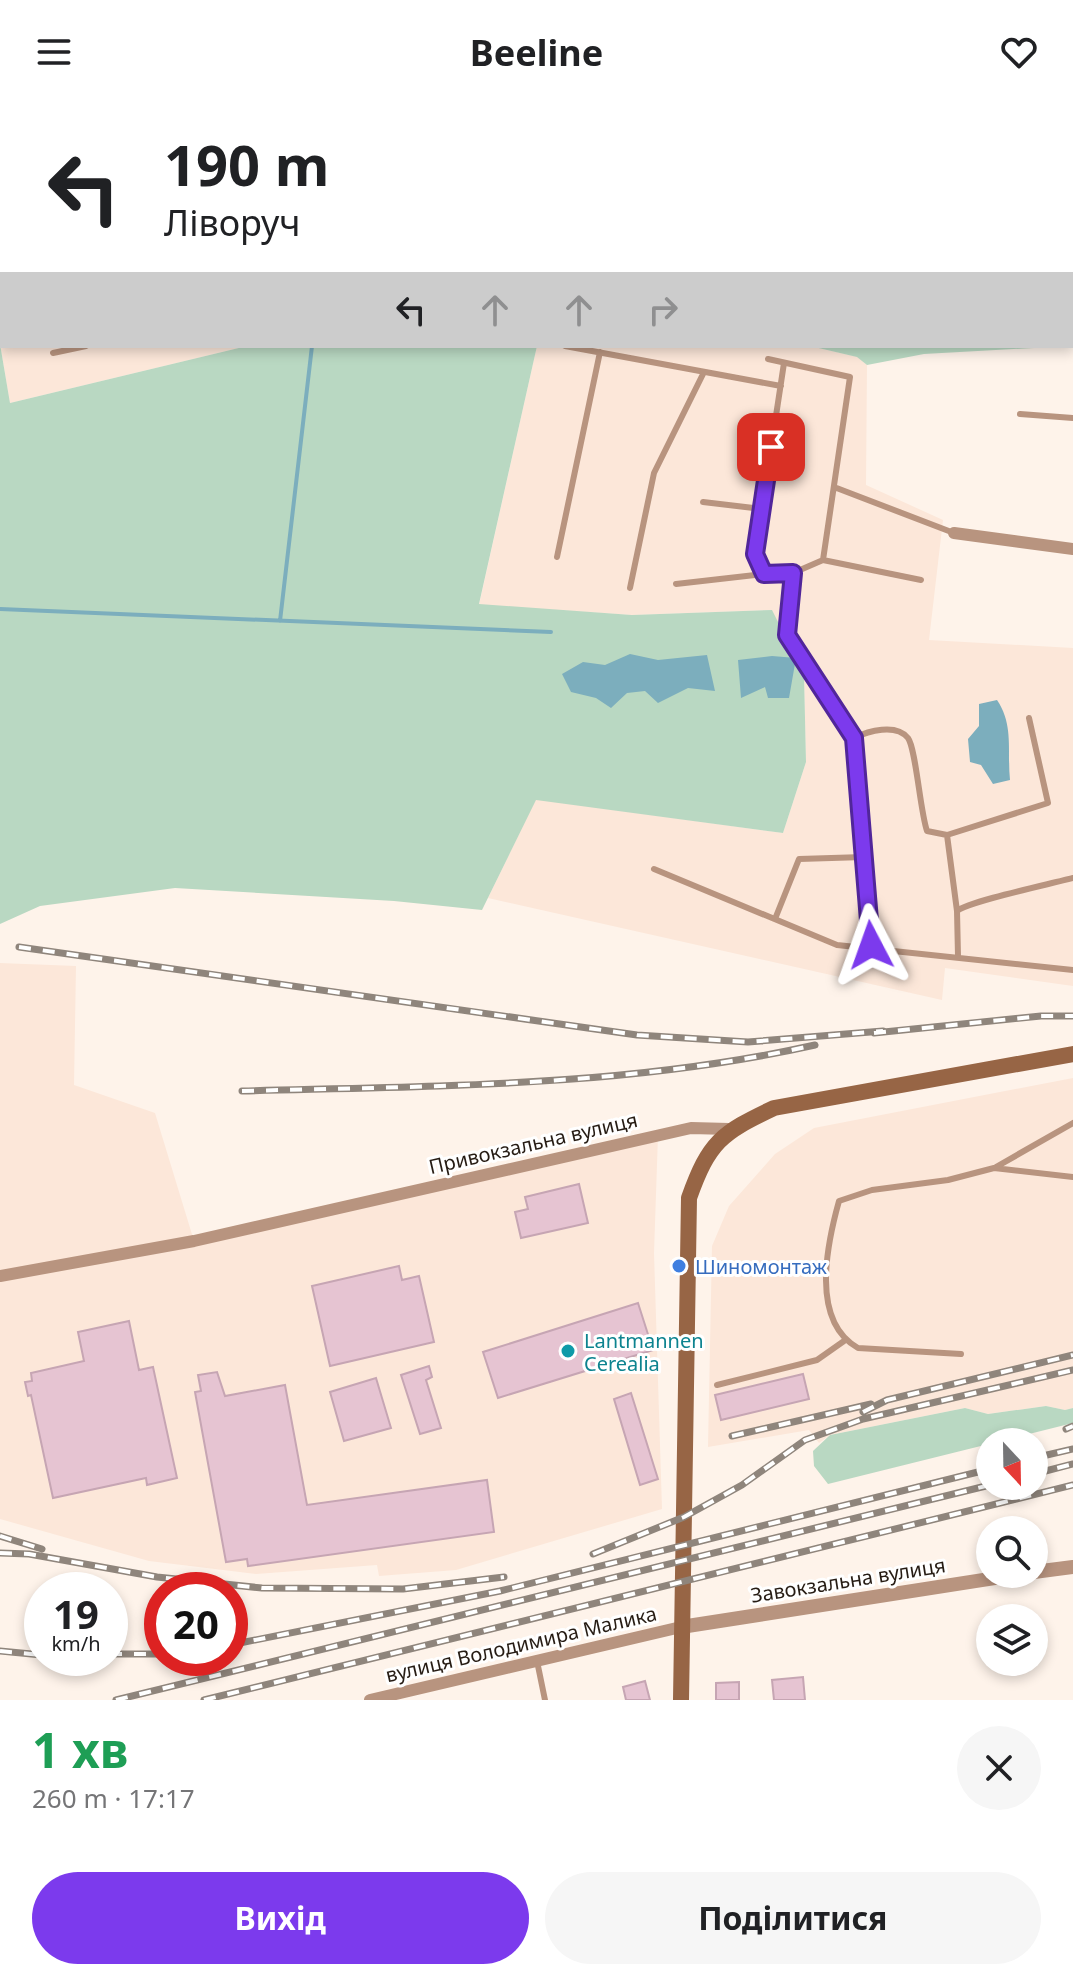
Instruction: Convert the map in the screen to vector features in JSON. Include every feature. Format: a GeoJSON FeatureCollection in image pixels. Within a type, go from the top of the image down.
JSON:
{"type":"FeatureCollection","features":[{"type":"Feature","properties":{"kind":"main road","name":"Привокзальна вулиця"},"geometry":{"type":"LineString","coordinates":[[729,1129],[774,1108],[1073,1054]]}},
{"type":"Feature","properties":{"kind":"main road"},"geometry":{"type":"LineString","coordinates":[[681,1700],[689,1198],[702,1161],[729,1129]]}},
{"type":"Feature","properties":{"kind":"street"},"geometry":{"type":"LineString","coordinates":[[954,533],[1073,549]]}},
{"type":"Feature","properties":{"kind":"street","name":"Привокзальна вулиця"},"geometry":{"type":"LineString","coordinates":[[0,1276],[194,1241],[691,1128],[729,1129]]}},
{"type":"Feature","properties":{"kind":"street"},"geometry":{"type":"LineString","coordinates":[[1048,1570],[1073,1567]]}},
{"type":"Feature","properties":{"kind":"street","name":"Завокзальна вулиця"},"geometry":{"type":"LineString","coordinates":[[681,1627],[976,1581]]}},
{"type":"Feature","properties":{"kind":"street","name":"вулиця Володимира Малика"},"geometry":{"type":"LineString","coordinates":[[370,1700],[681,1627]]}},
{"type":"Feature","properties":{"kind":"lane"},"geometry":{"type":"LineString","coordinates":[[53,353],[77,348]]}},
{"type":"Feature","properties":{"kind":"lane"},"geometry":{"type":"LineString","coordinates":[[577,348],[781,386]]}},
{"type":"Feature","properties":{"kind":"lane"},"geometry":{"type":"LineString","coordinates":[[557,557],[600,352]]}},
{"type":"Feature","properties":{"kind":"lane"},"geometry":{"type":"LineString","coordinates":[[768,359],[850,377],[823,560]]}},
{"type":"Feature","properties":{"kind":"lane"},"geometry":{"type":"LineString","coordinates":[[764,574],[755,554],[784,363]]}},
{"type":"Feature","properties":{"kind":"lane"},"geometry":{"type":"LineString","coordinates":[[630,588],[654,473],[704,372]]}},
{"type":"Feature","properties":{"kind":"lane"},"geometry":{"type":"LineString","coordinates":[[1020,414],[1073,418]]}},
{"type":"Feature","properties":{"kind":"lane"},"geometry":{"type":"LineString","coordinates":[[834,487],[954,533]]}},
{"type":"Feature","properties":{"kind":"lane"},"geometry":{"type":"LineString","coordinates":[[703,502],[762,509]]}},
{"type":"Feature","properties":{"kind":"lane"},"geometry":{"type":"LineString","coordinates":[[676,584],[793,573],[823,560],[921,580]]}},
{"type":"Feature","properties":{"kind":"lane"},"geometry":{"type":"LineString","coordinates":[[793,573],[787,635],[854,738],[871,945]]}},
{"type":"Feature","properties":{"kind":"lane"},"geometry":{"type":"LineString","coordinates":[[854,738],[881,730],[900,731],[910,740],[920,810],[927,831],[947,835],[1048,803],[1029,718]]}},
{"type":"Feature","properties":{"kind":"lane"},"geometry":{"type":"LineString","coordinates":[[947,835],[957,911],[958,956]]}},
{"type":"Feature","properties":{"kind":"lane"},"geometry":{"type":"LineString","coordinates":[[775,919],[799,859],[864,857]]}},
{"type":"Feature","properties":{"kind":"lane"},"geometry":{"type":"LineString","coordinates":[[654,869],[837,945],[871,945],[1073,970]]}},
{"type":"Feature","properties":{"kind":"lane"},"geometry":{"type":"LineString","coordinates":[[957,911],[967,903],[992,901],[1073,878]]}},
{"type":"Feature","properties":{"kind":"lane"},"geometry":{"type":"LineString","coordinates":[[961,1354],[858,1348],[844,1341],[836,1324],[825,1282],[828,1243],[839,1201],[872,1190],[948,1180],[994,1168],[1073,1123]]}},
{"type":"Feature","properties":{"kind":"lane"},"geometry":{"type":"LineString","coordinates":[[994,1168],[1073,1177]]}},
{"type":"Feature","properties":{"kind":"lane"},"geometry":{"type":"LineString","coordinates":[[717,1385],[817,1360],[844,1341]]}},
{"type":"Feature","properties":{"kind":"lane"},"geometry":{"type":"LineString","coordinates":[[537,1661],[545,1700]]}},
{"type":"Feature","properties":{"kind":"shaded area"},"geometry":{"type":"Polygon","coordinates":[[[1,348],[239,348],[10,403],[1,348]]]}},
{"type":"Feature","properties":{"kind":"shaded area"},"geometry":{"type":"Polygon","coordinates":[[[537,348],[819,348],[858,357],[867,365],[866,485],[943,520],[929,640],[1073,648],[1073,986],[945,968],[942,1000],[488,898],[536,799],[783,833],[806,762],[804,674],[771,610],[632,615],[479,605],[537,348]]]}},
{"type":"Feature","properties":{"kind":"shaded area"},"geometry":{"type":"Polygon","coordinates":[[[0,963],[76,966],[74,1085],[155,1113],[194,1241],[658,1135],[654,1253],[662,1509],[456,1570],[379,1576],[377,1565],[256,1574],[149,1561],[0,1519],[0,963]]]}},
{"type":"Feature","properties":{"kind":"shaded area"},"geometry":{"type":"Polygon","coordinates":[[[1073,1078],[1073,1408],[1065,1410],[1046,1406],[988,1414],[965,1408],[830,1435],[819,1443],[809,1430],[708,1447],[712,1246],[729,1206],[775,1154],[814,1128],[1073,1078]]]}},
{"type":"Feature","properties":{"kind":"green space"},"geometry":{"type":"Polygon","coordinates":[[[0,348],[10,403],[239,348],[537,348],[479,604],[632,615],[772,610],[804,674],[806,762],[783,833],[536,800],[482,910],[394,901],[175,888],[40,906],[0,924],[0,348]]]}},
{"type":"Feature","properties":{"kind":"green space"},"geometry":{"type":"Polygon","coordinates":[[[819,348],[1034,348],[924,354],[867,365],[857,357],[819,348]]]}},
{"type":"Feature","properties":{"kind":"green space"},"geometry":{"type":"Polygon","coordinates":[[[1046,1406],[1065,1410],[1073,1408],[1073,1423],[1048,1429],[976,1428],[976,1447],[828,1484],[814,1466],[813,1451],[830,1435],[965,1408],[988,1414],[1046,1406]]]}},
{"type":"Feature","properties":{"kind":"water"},"geometry":{"type":"Polygon","coordinates":[[[630,654],[658,660],[707,655],[715,691],[688,688],[658,703],[645,691],[627,693],[611,708],[596,698],[571,692],[562,674],[583,662],[605,665],[630,654]]]}},
{"type":"Feature","properties":{"kind":"water"},"geometry":{"type":"Polygon","coordinates":[[[772,656],[796,658],[789,698],[768,698],[765,687],[741,698],[738,660],[772,656]]]}},
{"type":"Feature","properties":{"kind":"water"},"geometry":{"type":"Polygon","coordinates":[[[997,700],[1008,729],[1010,780],[993,784],[981,765],[970,762],[968,739],[979,726],[979,704],[997,700]]]}},
{"type":"Feature","properties":{"kind":"building"},"geometry":{"type":"Polygon","coordinates":[[[579,1184],[588,1223],[521,1238],[515,1212],[528,1209],[525,1197],[579,1184]]]}},
{"type":"Feature","properties":{"kind":"building"},"geometry":{"type":"Polygon","coordinates":[[[399,1266],[402,1280],[419,1276],[434,1342],[330,1366],[312,1286],[399,1266]]]}},
{"type":"Feature","properties":{"kind":"building","name":"Lantmannen Cerealia"},"geometry":{"type":"Polygon","coordinates":[[[638,1303],[653,1350],[498,1398],[483,1352],[638,1303]]]}},
{"type":"Feature","properties":{"kind":"building"},"geometry":{"type":"Polygon","coordinates":[[[129,1321],[139,1370],[153,1367],[177,1478],[147,1485],[146,1478],[53,1498],[31,1395],[28,1396],[25,1382],[32,1381],[31,1373],[84,1361],[78,1332],[129,1321]]]}},
{"type":"Feature","properties":{"kind":"building"},"geometry":{"type":"Polygon","coordinates":[[[429,1366],[432,1377],[426,1380],[441,1428],[420,1434],[401,1375],[429,1366]]]}},
{"type":"Feature","properties":{"kind":"building"},"geometry":{"type":"Polygon","coordinates":[[[217,1372],[225,1396],[285,1385],[307,1505],[487,1480],[494,1532],[248,1566],[247,1559],[226,1562],[195,1392],[201,1391],[198,1375],[217,1372]]]}},
{"type":"Feature","properties":{"kind":"building"},"geometry":{"type":"Polygon","coordinates":[[[803,1374],[809,1399],[721,1420],[715,1395],[803,1374]]]}},
{"type":"Feature","properties":{"kind":"building"},"geometry":{"type":"Polygon","coordinates":[[[376,1378],[391,1428],[344,1441],[330,1392],[376,1378]]]}},
{"type":"Feature","properties":{"kind":"building"},"geometry":{"type":"Polygon","coordinates":[[[631,1393],[658,1479],[640,1485],[614,1399],[631,1393]]]}},
{"type":"Feature","properties":{"kind":"building"},"geometry":{"type":"Polygon","coordinates":[[[803,1677],[805,1700],[774,1700],[772,1680],[803,1677]]]}},
{"type":"Feature","properties":{"kind":"building"},"geometry":{"type":"Polygon","coordinates":[[[645,1681],[650,1700],[626,1700],[623,1687],[645,1681]]]}},
{"type":"Feature","properties":{"kind":"building"},"geometry":{"type":"Polygon","coordinates":[[[739,1682],[739,1700],[716,1700],[716,1683],[739,1682]]]}},
{"type":"Feature","properties":{"kind":"waterway"},"geometry":{"type":"LineString","coordinates":[[280,621],[312,348]]}},
{"type":"Feature","properties":{"kind":"waterway"},"geometry":{"type":"LineString","coordinates":[[0,609],[551,632]]}},
{"type":"Feature","properties":{"kind":"railway"},"geometry":{"type":"LineString","coordinates":[[19,947],[637,1035],[748,1042],[883,1031]]}},
{"type":"Feature","properties":{"kind":"railway"},"geometry":{"type":"LineString","coordinates":[[874,1033],[1041,1016],[1073,1016]]}},
{"type":"Feature","properties":{"kind":"railway"},"geometry":{"type":"LineString","coordinates":[[242,1091],[459,1085],[602,1077],[744,1059],[815,1045]]}},
{"type":"Feature","properties":{"kind":"railway"},"geometry":{"type":"LineString","coordinates":[[863,1412],[887,1400],[1073,1355]]}},
{"type":"Feature","properties":{"kind":"railway"},"geometry":{"type":"LineString","coordinates":[[593,1554],[684,1517],[742,1485],[805,1440],[863,1419],[1073,1370]]}},
{"type":"Feature","properties":{"kind":"railway"},"geometry":{"type":"LineString","coordinates":[[732,1436],[871,1404]]}},
{"type":"Feature","properties":{"kind":"railway"},"geometry":{"type":"LineString","coordinates":[[1066,1429],[1073,1426]]}},
{"type":"Feature","properties":{"kind":"railway"},"geometry":{"type":"LineString","coordinates":[[1048,1455],[1073,1449]]}},
{"type":"Feature","properties":{"kind":"railway"},"geometry":{"type":"LineString","coordinates":[[1048,1470],[1073,1464]]}},
{"type":"Feature","properties":{"kind":"railway"},"geometry":{"type":"LineString","coordinates":[[248,1641],[500,1591],[976,1472]]}},
{"type":"Feature","properties":{"kind":"railway"},"geometry":{"type":"LineString","coordinates":[[204,1700],[1073,1485]]}},
{"type":"Feature","properties":{"kind":"railway"},"geometry":{"type":"LineString","coordinates":[[116,1700],[976,1488]]}},
{"type":"Feature","properties":{"kind":"railway"},"geometry":{"type":"LineString","coordinates":[[0,1536],[42,1549]]}},
{"type":"Feature","properties":{"kind":"railway"},"geometry":{"type":"LineString","coordinates":[[0,1553],[29,1554],[157,1577],[262,1588],[403,1589],[504,1577]]}},
{"type":"Feature","properties":{"kind":"railway"},"geometry":{"type":"LineString","coordinates":[[0,1651],[24,1653]]}},
{"type":"Feature","properties":{"kind":"railway"},"geometry":{"type":"LineString","coordinates":[[128,1654],[144,1654]]}},
{"type":"Feature","properties":{"kind":"place","name":"Шиномонтаж"},"geometry":{"type":"Point","coordinates":[679,1266]}},
{"type":"Feature","properties":{"kind":"place","name":"Lantmannen Cerealia"},"geometry":{"type":"Point","coordinates":[568,1351]}},
{"type":"Feature","properties":{"kind":"route"},"geometry":{"type":"LineString","coordinates":[[771,447],[755,554],[764,574],[793,573],[787,635],[854,738],[871,945]]}}]}
